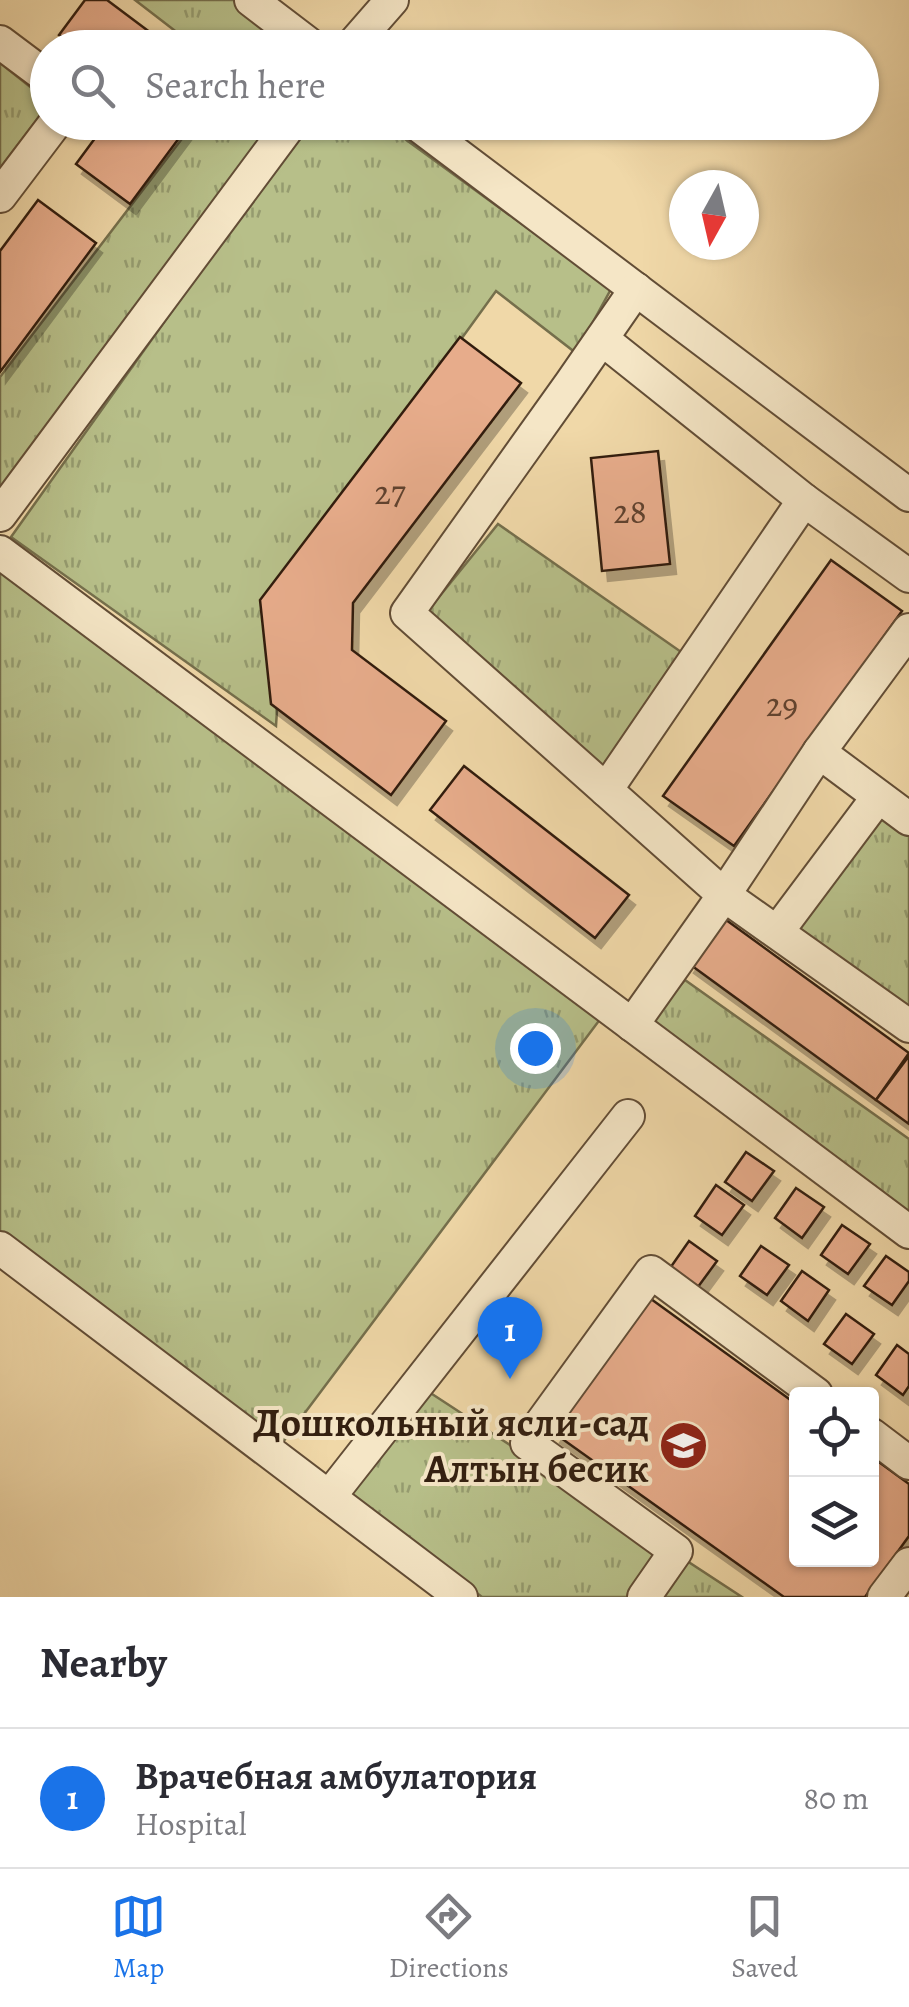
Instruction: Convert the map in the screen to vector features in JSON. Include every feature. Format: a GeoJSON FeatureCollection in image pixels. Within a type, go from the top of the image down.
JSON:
{"type":"FeatureCollection","features":[{"type":"Feature","properties":{"kind":"street"},"geometry":{"type":"LineString","coordinates":[[251,0],[290,30]]}},
{"type":"Feature","properties":{"kind":"street"},"geometry":{"type":"LineString","coordinates":[[366,30],[392,0]]}},
{"type":"Feature","properties":{"kind":"street"},"geometry":{"type":"LineString","coordinates":[[0,42],[30,64]]}},
{"type":"Feature","properties":{"kind":"street"},"geometry":{"type":"LineString","coordinates":[[0,196],[42,140]]}},
{"type":"Feature","properties":{"kind":"street"},"geometry":{"type":"LineString","coordinates":[[0,515],[279,140]]}},
{"type":"Feature","properties":{"kind":"street"},"geometry":{"type":"LineString","coordinates":[[438,140],[909,494]]}},
{"type":"Feature","properties":{"kind":"street"},"geometry":{"type":"LineString","coordinates":[[636,289],[407,613],[724,895],[909,1026]]}},
{"type":"Feature","properties":{"kind":"street"},"geometry":{"type":"LineString","coordinates":[[602,339],[804,500],[909,576]]}},
{"type":"Feature","properties":{"kind":"street"},"geometry":{"type":"LineString","coordinates":[[606,790],[804,500]]}},
{"type":"Feature","properties":{"kind":"street"},"geometry":{"type":"LineString","coordinates":[[0,552],[909,1232]]}},
{"type":"Feature","properties":{"kind":"street"},"geometry":{"type":"LineString","coordinates":[[632,1025],[819,752],[909,630]]}},
{"type":"Feature","properties":{"kind":"street"},"geometry":{"type":"LineString","coordinates":[[819,752],[909,820]]}},
{"type":"Feature","properties":{"kind":"street"},"geometry":{"type":"LineString","coordinates":[[777,932],[878,796]]}},
{"type":"Feature","properties":{"kind":"street"},"geometry":{"type":"LineString","coordinates":[[328,1497],[628,1116]]}},
{"type":"Feature","properties":{"kind":"street"},"geometry":{"type":"LineString","coordinates":[[0,1248],[461,1597]]}},
{"type":"Feature","properties":{"kind":"street"},"geometry":{"type":"LineString","coordinates":[[644,1597],[676,1551],[527,1443],[651,1272],[807,1387]]}},
{"type":"Feature","properties":{"kind":"street"},"geometry":{"type":"LineString","coordinates":[[879,1440],[909,1463]]}},
{"type":"Feature","properties":{"kind":"street"},"geometry":{"type":"LineString","coordinates":[[884,1597],[909,1564]]}},
{"type":"Feature","properties":{"kind":"green space"},"geometry":{"type":"Polygon","coordinates":[[[135,0],[236,0],[276,30],[174,30],[135,0]]]}},
{"type":"Feature","properties":{"kind":"green space"},"geometry":{"type":"Polygon","coordinates":[[[0,63],[30,87],[30,128],[0,168],[0,63]]]}},
{"type":"Feature","properties":{"kind":"green space"},"geometry":{"type":"Polygon","coordinates":[[[181,140],[264,140],[0,496],[0,377],[181,140]]]}},
{"type":"Feature","properties":{"kind":"green space"},"geometry":{"type":"Polygon","coordinates":[[[294,140],[406,140],[611,289],[576,353],[496,291],[285,582],[276,726],[11,537],[294,140]]]}},
{"type":"Feature","properties":{"kind":"green space"},"geometry":{"type":"Polygon","coordinates":[[[498,524],[684,654],[602,772],[426,613],[498,524]]]}},
{"type":"Feature","properties":{"kind":"green space"},"geometry":{"type":"Polygon","coordinates":[[[0,568],[601,1018],[280,1446],[0,1235],[0,568]]]}},
{"type":"Feature","properties":{"kind":"green space"},"geometry":{"type":"Polygon","coordinates":[[[877,811],[909,834],[909,1010],[798,929],[877,811]]]}},
{"type":"Feature","properties":{"kind":"green space"},"geometry":{"type":"Polygon","coordinates":[[[685,980],[909,1139],[909,1212],[648,1023],[685,980]]]}},
{"type":"Feature","properties":{"kind":"green space"},"geometry":{"type":"Polygon","coordinates":[[[429,1392],[742,1597],[482,1597],[346,1493],[429,1392]]]}},
{"type":"Feature","properties":{"kind":"building"},"geometry":{"type":"Polygon","coordinates":[[[85,0],[107,0],[147,30],[63,30],[85,0]]]}},
{"type":"Feature","properties":{"kind":"building"},"geometry":{"type":"Polygon","coordinates":[[[94,140],[178,140],[130,204],[76,164],[94,140]]]}},
{"type":"Feature","properties":{"kind":"building"},"geometry":{"type":"Polygon","coordinates":[[[38,200],[96,243],[0,372],[0,251],[38,200]]]}},
{"type":"Feature","properties":{"kind":"building"},"geometry":{"type":"Polygon","coordinates":[[[460,337],[521,383],[353,603],[352,650],[446,721],[391,795],[271,704],[260,600],[460,337]]]}},
{"type":"Feature","properties":{"kind":"building"},"geometry":{"type":"Polygon","coordinates":[[[658,451],[670,564],[602,571],[591,458],[658,451]]]}},
{"type":"Feature","properties":{"kind":"building"},"geometry":{"type":"Polygon","coordinates":[[[831,560],[902,611],[734,846],[663,796],[831,560]]]}},
{"type":"Feature","properties":{"kind":"building"},"geometry":{"type":"Polygon","coordinates":[[[464,766],[629,895],[595,938],[430,810],[464,766]]]}},
{"type":"Feature","properties":{"kind":"building"},"geometry":{"type":"Polygon","coordinates":[[[722,917],[909,1053],[876,1100],[688,963],[722,917]]]}},
{"type":"Feature","properties":{"kind":"building"},"geometry":{"type":"Polygon","coordinates":[[[909,1056],[909,1124],[876,1100],[909,1056]]]}},
{"type":"Feature","properties":{"kind":"building"},"geometry":{"type":"Polygon","coordinates":[[[746,1152],[774,1171],[752,1201],[725,1182],[746,1152]]]}},
{"type":"Feature","properties":{"kind":"building"},"geometry":{"type":"Polygon","coordinates":[[[716,1185],[744,1205],[722,1235],[695,1216],[716,1185]]]}},
{"type":"Feature","properties":{"kind":"building"},"geometry":{"type":"Polygon","coordinates":[[[796,1188],[824,1207],[802,1238],[775,1218],[796,1188]]]}},
{"type":"Feature","properties":{"kind":"building"},"geometry":{"type":"Polygon","coordinates":[[[842,1225],[870,1244],[848,1274],[821,1255],[842,1225]]]}},
{"type":"Feature","properties":{"kind":"building"},"geometry":{"type":"Polygon","coordinates":[[[689,1241],[717,1261],[695,1291],[668,1271],[689,1241]]]}},
{"type":"Feature","properties":{"kind":"building"},"geometry":{"type":"Polygon","coordinates":[[[761,1246],[789,1265],[767,1295],[740,1276],[761,1246]]]}},
{"type":"Feature","properties":{"kind":"building"},"geometry":{"type":"Polygon","coordinates":[[[886,1256],[909,1272],[909,1281],[892,1305],[864,1286],[886,1256]]]}},
{"type":"Feature","properties":{"kind":"building"},"geometry":{"type":"Polygon","coordinates":[[[802,1271],[829,1290],[808,1321],[781,1301],[802,1271]]]}},
{"type":"Feature","properties":{"kind":"building","name":"Дошкольный ясли-сад Алтын бесик"},"geometry":{"type":"Polygon","coordinates":[[[651,1299],[789,1399],[789,1567],[879,1567],[879,1462],[909,1484],[909,1536],[865,1597],[784,1597],[554,1433],[651,1299]]]}},
{"type":"Feature","properties":{"kind":"building"},"geometry":{"type":"Polygon","coordinates":[[[846,1314],[874,1334],[852,1364],[824,1344],[846,1314]]]}},
{"type":"Feature","properties":{"kind":"building"},"geometry":{"type":"Polygon","coordinates":[[[897,1345],[909,1354],[909,1386],[903,1395],[876,1375],[897,1345]]]}},
{"type":"Feature","properties":{"kind":"place","name":"Врачебная амбулатория"},"geometry":{"type":"Point","coordinates":[510,1379]}},
{"type":"Feature","properties":{"kind":"place","name":"Дошкольный ясли-сад Алтын бесик"},"geometry":{"type":"Point","coordinates":[684,1445]}}]}
